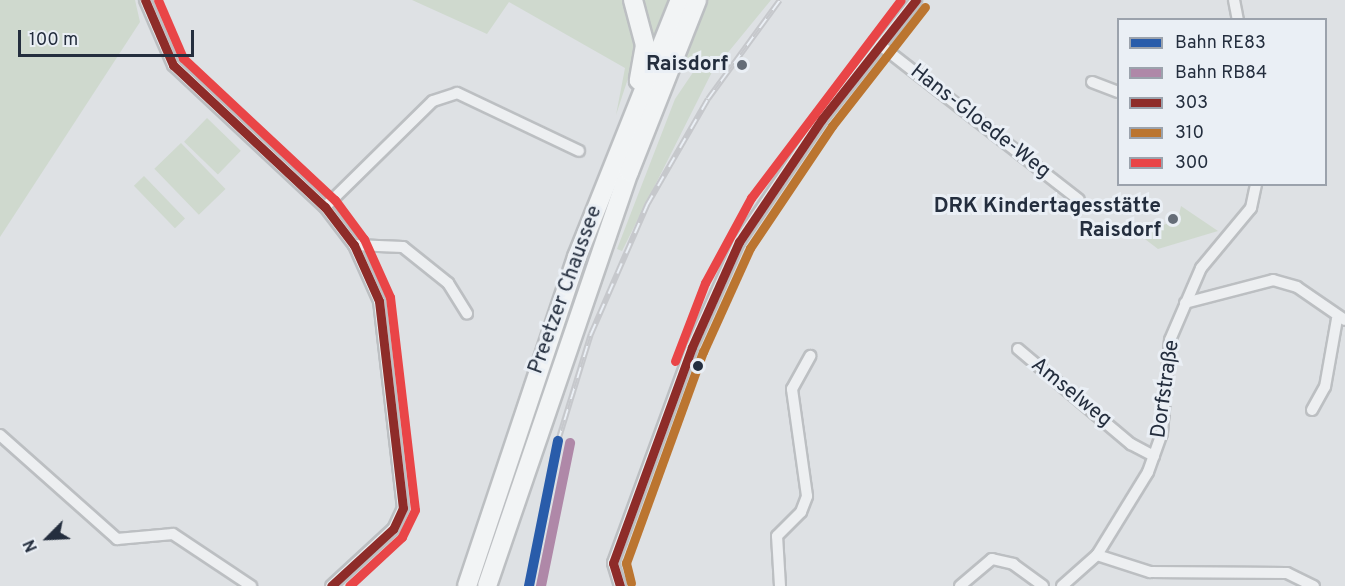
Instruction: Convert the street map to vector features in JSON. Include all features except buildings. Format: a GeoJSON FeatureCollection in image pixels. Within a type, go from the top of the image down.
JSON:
{"type":"FeatureCollection","features":[{"type":"Feature","properties":{"kind":"highway"},"geometry":{"type":"LineString","coordinates":[[633,0],[645,45],[633,108]]}},
{"type":"Feature","properties":{"kind":"highway","name":"Preetzer Chaussee"},"geometry":{"type":"LineString","coordinates":[[467,586],[573,267],[633,108],[680,0]]}},
{"type":"Feature","properties":{"kind":"highway","name":"Preetzer Chaussee"},"geometry":{"type":"LineString","coordinates":[[487,586],[625,183],[697,0]]}},
{"type":"Feature","properties":{"kind":"street"},"geometry":{"type":"LineString","coordinates":[[145,0],[157,36],[185,80],[325,207],[354,245],[385,322],[404,498],[393,529],[331,586]]}},
{"type":"Feature","properties":{"kind":"street"},"geometry":{"type":"LineString","coordinates":[[620,586],[614,563],[716,289],[761,204],[916,0]]}},
{"type":"Feature","properties":{"kind":"street"},"geometry":{"type":"LineString","coordinates":[[1234,0],[1238,18]]}},
{"type":"Feature","properties":{"kind":"street","name":"Hans-Gloede-Weg"},"geometry":{"type":"LineString","coordinates":[[880,45],[1079,200]]}},
{"type":"Feature","properties":{"kind":"street"},"geometry":{"type":"LineString","coordinates":[[1092,82],[1117,91]]}},
{"type":"Feature","properties":{"kind":"street"},"geometry":{"type":"LineString","coordinates":[[325,207],[433,101],[457,93],[579,151]]}},
{"type":"Feature","properties":{"kind":"street","name":"Dorfstraße"},"geometry":{"type":"LineString","coordinates":[[1062,586],[1096,555],[1155,456],[1170,340],[1209,255],[1251,208],[1256,186]]}},
{"type":"Feature","properties":{"kind":"street"},"geometry":{"type":"LineString","coordinates":[[354,245],[403,247],[448,283],[467,314]]}},
{"type":"Feature","properties":{"kind":"street"},"geometry":{"type":"LineString","coordinates":[[1185,303],[1273,280],[1298,286],[1341,320],[1325,387],[1312,410]]}},
{"type":"Feature","properties":{"kind":"street","name":"Amselweg"},"geometry":{"type":"LineString","coordinates":[[1018,349],[1131,444],[1155,456]]}},
{"type":"Feature","properties":{"kind":"street"},"geometry":{"type":"LineString","coordinates":[[780,586],[777,536],[801,512],[807,496],[792,389],[810,356]]}},
{"type":"Feature","properties":{"kind":"street"},"geometry":{"type":"LineString","coordinates":[[3,435],[117,539],[173,534],[251,586]]}},
{"type":"Feature","properties":{"kind":"street"},"geometry":{"type":"LineString","coordinates":[[1096,555],[1150,572],[1287,573],[1314,586]]}},
{"type":"Feature","properties":{"kind":"street"},"geometry":{"type":"LineString","coordinates":[[960,586],[992,559],[1013,564],[1043,586]]}},
{"type":"Feature","properties":{"kind":"shaded area"},"geometry":{"type":"Polygon","coordinates":[[[0,0],[135,0],[140,22],[0,237],[0,0]]]}},
{"type":"Feature","properties":{"kind":"shaded area"},"geometry":{"type":"Polygon","coordinates":[[[412,0],[625,0],[637,51],[616,115],[625,68],[509,2],[487,34],[412,0]]]}},
{"type":"Feature","properties":{"kind":"shaded area"},"geometry":{"type":"Polygon","coordinates":[[[638,0],[674,0],[656,45],[648,39],[638,0]]]}},
{"type":"Feature","properties":{"kind":"shaded area"},"geometry":{"type":"Polygon","coordinates":[[[708,0],[771,0],[712,72],[622,251],[617,249],[675,99],[696,68],[685,57],[708,0]]]}},
{"type":"Feature","properties":{"kind":"shaded area"},"geometry":{"type":"Polygon","coordinates":[[[207,118],[241,151],[218,174],[184,142],[207,118]]]}},
{"type":"Feature","properties":{"kind":"shaded area"},"geometry":{"type":"Polygon","coordinates":[[[181,143],[225,189],[199,215],[154,169],[181,143]]]}},
{"type":"Feature","properties":{"kind":"shaded area"},"geometry":{"type":"Polygon","coordinates":[[[144,176],[185,218],[175,228],[134,186],[144,176]]]}},
{"type":"Feature","properties":{"kind":"shaded area"},"geometry":{"type":"Polygon","coordinates":[[[1181,206],[1218,231],[1158,249],[1133,230],[1149,231],[1178,219],[1181,206]]]}},
{"type":"Feature","properties":{"kind":"railway"},"geometry":{"type":"LineString","coordinates":[[558,441],[591,334],[647,205],[708,99],[780,0]]}},
{"type":"Feature","properties":{"kind":"rail line","name":"RE83"},"geometry":{"type":"LineString","coordinates":[[529,586],[558,441]]}},
{"type":"Feature","properties":{"kind":"rail line","name":"RB84"},"geometry":{"type":"LineString","coordinates":[[541,586],[570,443]]}},
{"type":"Feature","properties":{"kind":"transit line","name":"303"},"geometry":{"type":"LineString","coordinates":[[145,0],[173,65],[325,207],[354,245],[379,301],[403,508],[393,529],[331,586]]}},
{"type":"Feature","properties":{"kind":"transit line","name":"300"},"geometry":{"type":"LineString","coordinates":[[158,0],[183,58],[335,200],[364,239],[390,297],[415,510],[402,537],[349,586]]}},
{"type":"Feature","properties":{"kind":"transit line","name":"300"},"geometry":{"type":"LineString","coordinates":[[675,361],[705,283],[751,198],[901,0]]}},
{"type":"Feature","properties":{"kind":"transit line","name":"303"},"geometry":{"type":"LineString","coordinates":[[620,586],[613,563],[692,347],[739,242],[822,119],[916,0]]}},
{"type":"Feature","properties":{"kind":"transit line","name":"310"},"geometry":{"type":"LineString","coordinates":[[631,583],[626,563],[703,352],[750,248],[832,126],[925,7]]}},
{"type":"Feature","properties":{"kind":"place","name":"Raisdorf"},"geometry":{"type":"Point","coordinates":[742,65]}},
{"type":"Feature","properties":{"kind":"place","name":"DRK Kindertagesstätte Raisdorf"},"geometry":{"type":"Point","coordinates":[1173,219]}}]}
